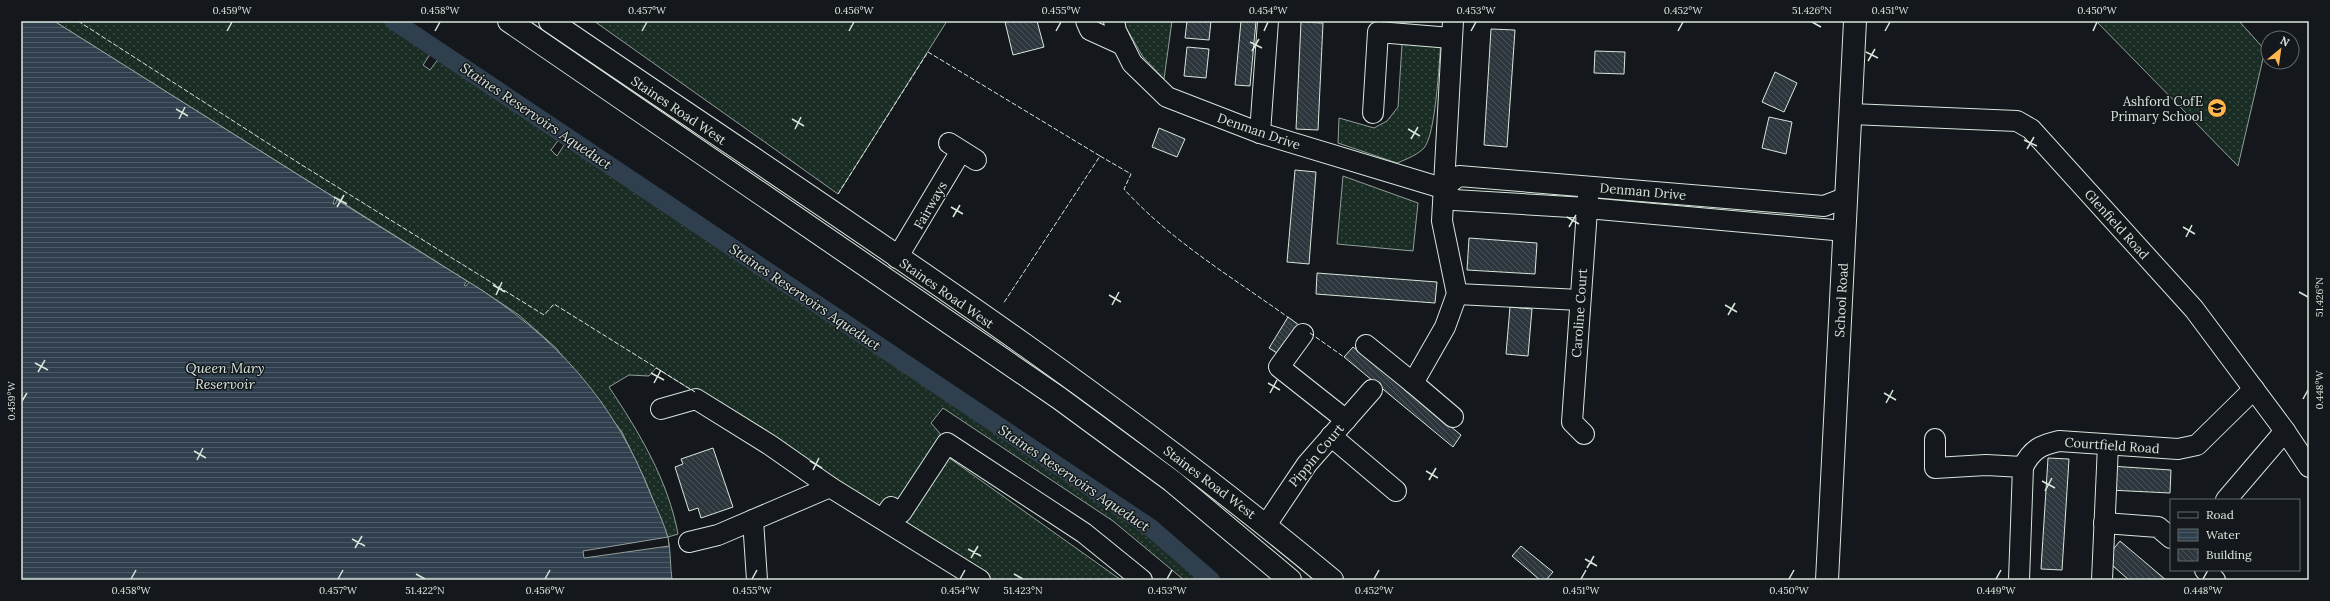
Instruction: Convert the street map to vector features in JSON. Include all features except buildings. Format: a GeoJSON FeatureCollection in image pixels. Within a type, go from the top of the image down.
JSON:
{"type":"FeatureCollection","features":[{"type":"Feature","properties":{"kind":"main road","name":"Staines Road West"},"geometry":{"type":"LineString","coordinates":[[509,21],[1059,398],[1172,481],[1290,580]]}},
{"type":"Feature","properties":{"kind":"main road","name":"Staines Road West"},"geometry":{"type":"LineString","coordinates":[[550,21],[1094,394],[1266,525],[1332,580]]}},
{"type":"Feature","properties":{"kind":"main road","name":"School Road"},"geometry":{"type":"LineString","coordinates":[[1827,580],[1855,21]]}},
{"type":"Feature","properties":{"kind":"street"},"geometry":{"type":"LineString","coordinates":[[1086,21],[1090,30],[1123,45]]}},
{"type":"Feature","properties":{"kind":"street","name":"Denman Drive"},"geometry":{"type":"LineString","coordinates":[[1114,21],[1132,63],[1167,96],[1260,133],[1442,188],[1454,200],[1587,208],[1844,231]]}},
{"type":"Feature","properties":{"kind":"street"},"geometry":{"type":"LineString","coordinates":[[1260,133],[1268,21]]}},
{"type":"Feature","properties":{"kind":"street"},"geometry":{"type":"LineString","coordinates":[[1373,112],[1378,32],[1452,29],[1442,188],[1442,221],[1457,294],[1445,327],[1413,383]]}},
{"type":"Feature","properties":{"kind":"street","name":"Glenfield Road"},"geometry":{"type":"LineString","coordinates":[[1851,114],[2017,121],[2031,128],[2194,308],[2285,431],[2309,467]]}},
{"type":"Feature","properties":{"kind":"street","name":"Fairways"},"geometry":{"type":"LineString","coordinates":[[897,258],[962,151]]}},
{"type":"Feature","properties":{"kind":"street","name":"Denman Drive"},"geometry":{"type":"LineString","coordinates":[[1442,188],[1458,176],[1824,206],[1847,197]]}},
{"type":"Feature","properties":{"kind":"street","name":"Caroline Court"},"geometry":{"type":"LineString","coordinates":[[1584,434],[1572,422],[1588,187]]}},
{"type":"Feature","properties":{"kind":"street"},"geometry":{"type":"LineString","coordinates":[[1457,294],[1580,300]]}},
{"type":"Feature","properties":{"kind":"street"},"geometry":{"type":"LineString","coordinates":[[1303,334],[1278,367],[1346,420]]}},
{"type":"Feature","properties":{"kind":"street"},"geometry":{"type":"LineString","coordinates":[[1366,345],[1453,417]]}},
{"type":"Feature","properties":{"kind":"street","name":"Courtfield Road"},"geometry":{"type":"LineString","coordinates":[[2024,467],[2029,455],[2044,444],[2059,441],[2178,449],[2198,445],[2254,389]]}},
{"type":"Feature","properties":{"kind":"street","name":"Pippin Court"},"geometry":{"type":"LineString","coordinates":[[1266,525],[1290,485],[1372,390]]}},
{"type":"Feature","properties":{"kind":"street"},"geometry":{"type":"LineString","coordinates":[[661,409],[696,399],[770,446],[830,487],[977,579]]}},
{"type":"Feature","properties":{"kind":"street"},"geometry":{"type":"LineString","coordinates":[[2227,499],[2285,431]]}},
{"type":"Feature","properties":{"kind":"street"},"geometry":{"type":"LineString","coordinates":[[1331,436],[1396,491]]}},
{"type":"Feature","properties":{"kind":"street"},"geometry":{"type":"LineString","coordinates":[[1936,439],[1935,468],[1986,465],[2024,467],[2019,580]]}},
{"type":"Feature","properties":{"kind":"street"},"geometry":{"type":"LineString","coordinates":[[883,519],[891,507],[900,513],[947,443],[1084,533],[1142,580]]}},
{"type":"Feature","properties":{"kind":"street"},"geometry":{"type":"LineString","coordinates":[[2102,580],[2108,445]]}},
{"type":"Feature","properties":{"kind":"street"},"geometry":{"type":"LineString","coordinates":[[689,542],[718,535],[830,487]]}},
{"type":"Feature","properties":{"kind":"street"},"geometry":{"type":"LineString","coordinates":[[753,520],[757,580]]}},
{"type":"Feature","properties":{"kind":"street"},"geometry":{"type":"LineString","coordinates":[[2104,523],[2158,526],[2170,537]]}},
{"type":"Feature","properties":{"kind":"street"},"geometry":{"type":"LineString","coordinates":[[2206,571],[2215,580]]}},
{"type":"Feature","properties":{"kind":"green space"},"geometry":{"type":"Polygon","coordinates":[[[54,21],[383,21],[431,53],[423,65],[430,70],[439,58],[560,138],[551,150],[557,156],[566,142],[1098,499],[1144,531],[1203,580],[1184,580],[1113,521],[943,408],[931,423],[943,437],[938,450],[1121,580],[990,580],[880,507],[656,368],[649,376],[629,375],[609,387],[631,421],[660,476],[678,534],[668,537],[645,480],[622,432],[556,348],[519,315],[54,21]]]}},
{"type":"Feature","properties":{"kind":"green space"},"geometry":{"type":"Polygon","coordinates":[[[594,21],[947,21],[838,194],[594,21]]]}},
{"type":"Feature","properties":{"kind":"green space"},"geometry":{"type":"Polygon","coordinates":[[[1125,21],[1172,21],[1164,79],[1143,57],[1125,26],[1125,21]]]}},
{"type":"Feature","properties":{"kind":"green space","name":"Ashford CofE Primary School"},"geometry":{"type":"Polygon","coordinates":[[[2096,21],[2239,21],[2260,44],[2260,70],[2238,166],[2096,21]]]}},
{"type":"Feature","properties":{"kind":"green space"},"geometry":{"type":"Polygon","coordinates":[[[1403,29],[1441,41],[1434,114],[1428,140],[1424,148],[1418,153],[1397,163],[1338,143],[1339,118],[1374,128],[1387,121],[1398,107],[1403,29]]]}},
{"type":"Feature","properties":{"kind":"green space"},"geometry":{"type":"Polygon","coordinates":[[[1343,176],[1418,203],[1413,251],[1337,244],[1343,176]]]}},
{"type":"Feature","properties":{"kind":"water","name":"Queen Mary Reservoir"},"geometry":{"type":"Polygon","coordinates":[[[21,21],[54,21],[335,198],[333,204],[335,204],[337,200],[467,281],[464,285],[466,286],[469,282],[529,325],[555,348],[578,373],[600,400],[619,429],[636,461],[668,538],[672,580],[21,580],[21,21]]]}},
{"type":"Feature","properties":{"kind":"pier"},"geometry":{"type":"Polygon","coordinates":[[[668,537],[669,546],[584,558],[583,551],[668,537]]]}},
{"type":"Feature","properties":{"kind":"waterway","name":"Staines Reservoirs Aqueduct"},"geometry":{"type":"LineString","coordinates":[[394,21],[1151,528],[1211,580]]}},
{"type":"Feature","properties":{"kind":"fence"},"geometry":{"type":"LineString","coordinates":[[78,21],[297,162],[544,315],[554,304],[695,392]]}},
{"type":"Feature","properties":{"kind":"fence"},"geometry":{"type":"LineString","coordinates":[[838,194],[928,52],[1100,156],[1003,304]]}},
{"type":"Feature","properties":{"kind":"fence"},"geometry":{"type":"LineString","coordinates":[[1100,156],[1131,174],[1124,189],[1142,208],[1203,258],[1289,318]]}},
{"type":"Feature","properties":{"kind":"fence"},"geometry":{"type":"LineString","coordinates":[[1310,333],[1344,357]]}},
{"type":"Feature","properties":{"kind":"place","name":"Ashford CofE Primary School"},"geometry":{"type":"Point","coordinates":[2217,108]}}]}
